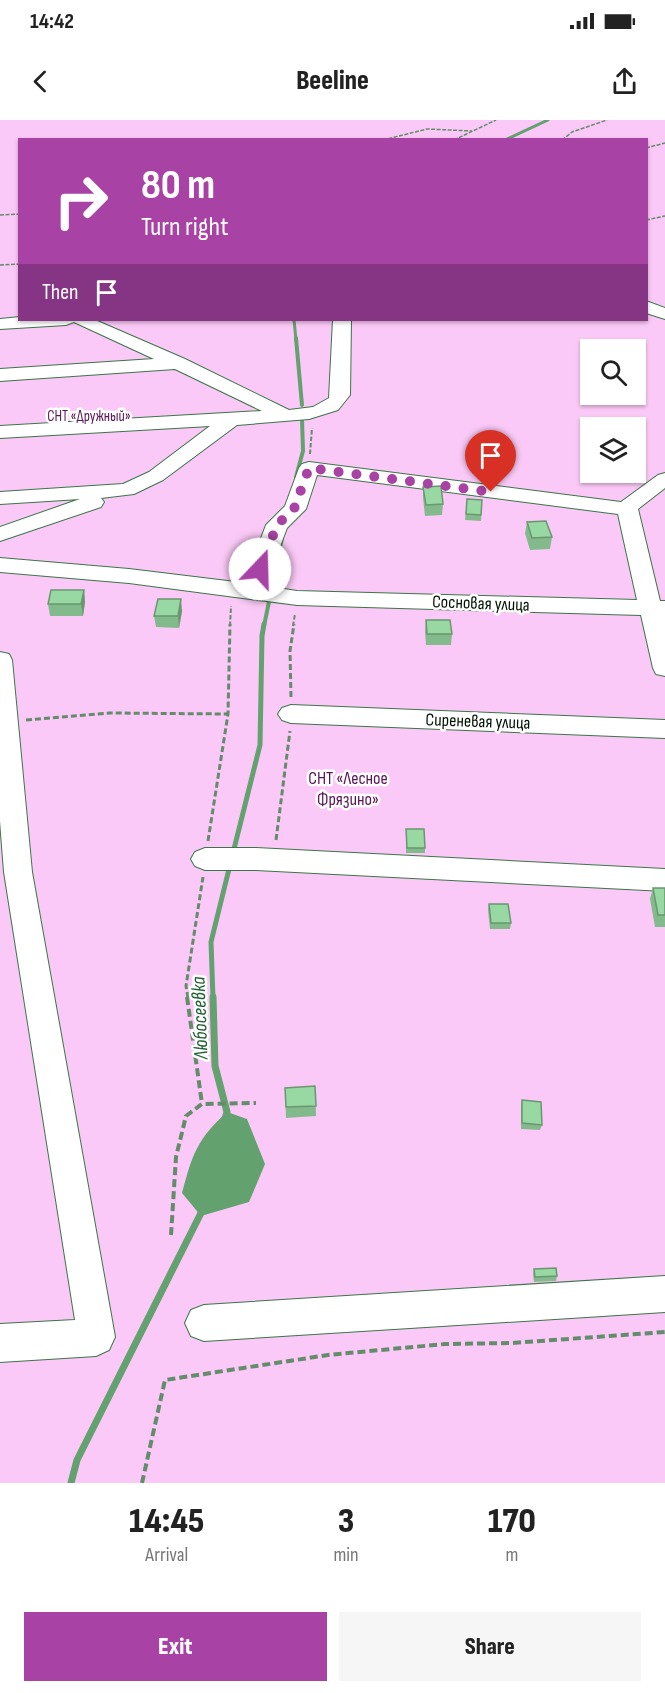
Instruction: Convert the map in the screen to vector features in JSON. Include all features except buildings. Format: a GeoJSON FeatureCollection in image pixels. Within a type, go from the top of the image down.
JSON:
{"type":"FeatureCollection","features":[{"type":"Feature","properties":{"kind":"street"},"geometry":{"type":"LineString","coordinates":[[648,307],[665,314]]}},
{"type":"Feature","properties":{"kind":"street"},"geometry":{"type":"LineString","coordinates":[[0,324],[50,321]]}},
{"type":"Feature","properties":{"kind":"street"},"geometry":{"type":"LineString","coordinates":[[83,321],[178,363],[286,416]]}},
{"type":"Feature","properties":{"kind":"street"},"geometry":{"type":"LineString","coordinates":[[0,432],[286,416],[330,408],[337,402],[340,395],[342,321]]}},
{"type":"Feature","properties":{"kind":"street"},"geometry":{"type":"LineString","coordinates":[[0,375],[178,363]]}},
{"type":"Feature","properties":{"kind":"street"},"geometry":{"type":"LineString","coordinates":[[0,534],[127,490],[156,476],[233,418]]}},
{"type":"Feature","properties":{"kind":"street"},"geometry":{"type":"LineString","coordinates":[[252,591],[277,525],[294,509],[309,468],[629,506],[665,503]]}},
{"type":"Feature","properties":{"kind":"street"},"geometry":{"type":"LineString","coordinates":[[629,506],[665,479]]}},
{"type":"Feature","properties":{"kind":"street"},"geometry":{"type":"LineString","coordinates":[[0,498],[127,490]]}},
{"type":"Feature","properties":{"kind":"street"},"geometry":{"type":"LineString","coordinates":[[629,506],[658,608],[665,668]]}},
{"type":"Feature","properties":{"kind":"street","name":"Сосновая улица"},"geometry":{"type":"LineString","coordinates":[[0,565],[129,576],[297,598],[658,608]]}},
{"type":"Feature","properties":{"kind":"street"},"geometry":{"type":"LineString","coordinates":[[0,660],[18,872],[96,1337],[0,1342]]}},
{"type":"Feature","properties":{"kind":"street","name":"Сиреневая улица"},"geometry":{"type":"LineString","coordinates":[[291,714],[665,729]]}},
{"type":"Feature","properties":{"kind":"street"},"geometry":{"type":"LineString","coordinates":[[206,859],[256,859],[665,880]]}},
{"type":"Feature","properties":{"kind":"street"},"geometry":{"type":"LineString","coordinates":[[204,1323],[665,1294]]}},
{"type":"Feature","properties":{"kind":"path"},"geometry":{"type":"LineString","coordinates":[[458,138],[496,120]]}},
{"type":"Feature","properties":{"kind":"path"},"geometry":{"type":"LineString","coordinates":[[564,138],[572,132],[607,120]]}},
{"type":"Feature","properties":{"kind":"path"},"geometry":{"type":"LineString","coordinates":[[391,138],[427,129],[472,131]]}},
{"type":"Feature","properties":{"kind":"path"},"geometry":{"type":"LineString","coordinates":[[648,147],[665,143]]}},
{"type":"Feature","properties":{"kind":"path"},"geometry":{"type":"LineString","coordinates":[[0,215],[18,214]]}},
{"type":"Feature","properties":{"kind":"path"},"geometry":{"type":"LineString","coordinates":[[648,220],[665,216]]}},
{"type":"Feature","properties":{"kind":"path"},"geometry":{"type":"LineString","coordinates":[[0,265],[18,264]]}},
{"type":"Feature","properties":{"kind":"path"},"geometry":{"type":"LineString","coordinates":[[309,468],[314,412]]}},
{"type":"Feature","properties":{"kind":"path"},"geometry":{"type":"LineString","coordinates":[[5,722],[110,713],[228,714]]}},
{"type":"Feature","properties":{"kind":"path"},"geometry":{"type":"LineString","coordinates":[[171,1235],[176,1156],[186,1116],[202,1104],[256,1103]]}},
{"type":"Feature","properties":{"kind":"path"},"geometry":{"type":"LineString","coordinates":[[142,1483],[165,1380],[328,1356],[445,1344],[512,1343],[665,1332]]}},
{"type":"Feature","properties":{"kind":"green space","name":"СНТ «Лесное Фрязино»"},"geometry":{"type":"Polygon","coordinates":[[[0,120],[665,120],[665,1483],[0,1483],[0,120]]]}},
{"type":"Feature","properties":{"kind":"shaded area"},"geometry":{"type":"Polygon","coordinates":[[[227,1112],[247,1119],[265,1164],[249,1202],[201,1216],[182,1193],[189,1168],[202,1139],[227,1112]]]}},
{"type":"Feature","properties":{"kind":"waterway","name":"Любосеевка"},"geometry":{"type":"LineString","coordinates":[[509,138],[548,120]]}},
{"type":"Feature","properties":{"kind":"waterway","name":"Любосеевка"},"geometry":{"type":"LineString","coordinates":[[294,321],[296,340]]}},
{"type":"Feature","properties":{"kind":"waterway","name":"Любосеевка"},"geometry":{"type":"LineString","coordinates":[[296,338],[302,405]]}},
{"type":"Feature","properties":{"kind":"waterway","name":"Любосеевка"},"geometry":{"type":"LineString","coordinates":[[296,477],[303,451],[302,419]]}},
{"type":"Feature","properties":{"kind":"waterway","name":"Любосеевка"},"geometry":{"type":"LineString","coordinates":[[264,626],[282,538]]}},
{"type":"Feature","properties":{"kind":"waterway","name":"Любосеевка"},"geometry":{"type":"LineString","coordinates":[[233,853],[260,745],[264,624]]}},
{"type":"Feature","properties":{"kind":"waterway","name":"Любосеевка"},"geometry":{"type":"LineString","coordinates":[[213,998],[211,942],[230,865]]}},
{"type":"Feature","properties":{"kind":"waterway","name":"Любосеевка"},"geometry":{"type":"LineString","coordinates":[[213,997],[215,1066],[227,1112],[225,1119]]}},
{"type":"Feature","properties":{"kind":"waterway","name":"Любосеевка"},"geometry":{"type":"LineString","coordinates":[[71,1483],[77,1460],[203,1209]]}},
{"type":"Feature","properties":{"kind":"route"},"geometry":{"type":"LineString","coordinates":[[260,569],[277,525],[294,509],[309,468],[491,492]]}},
{"type":"Feature","properties":{"kind":"park label","name":"СНТ «Дружный»"},"geometry":{"type":"Point","coordinates":[89,416]}}]}
